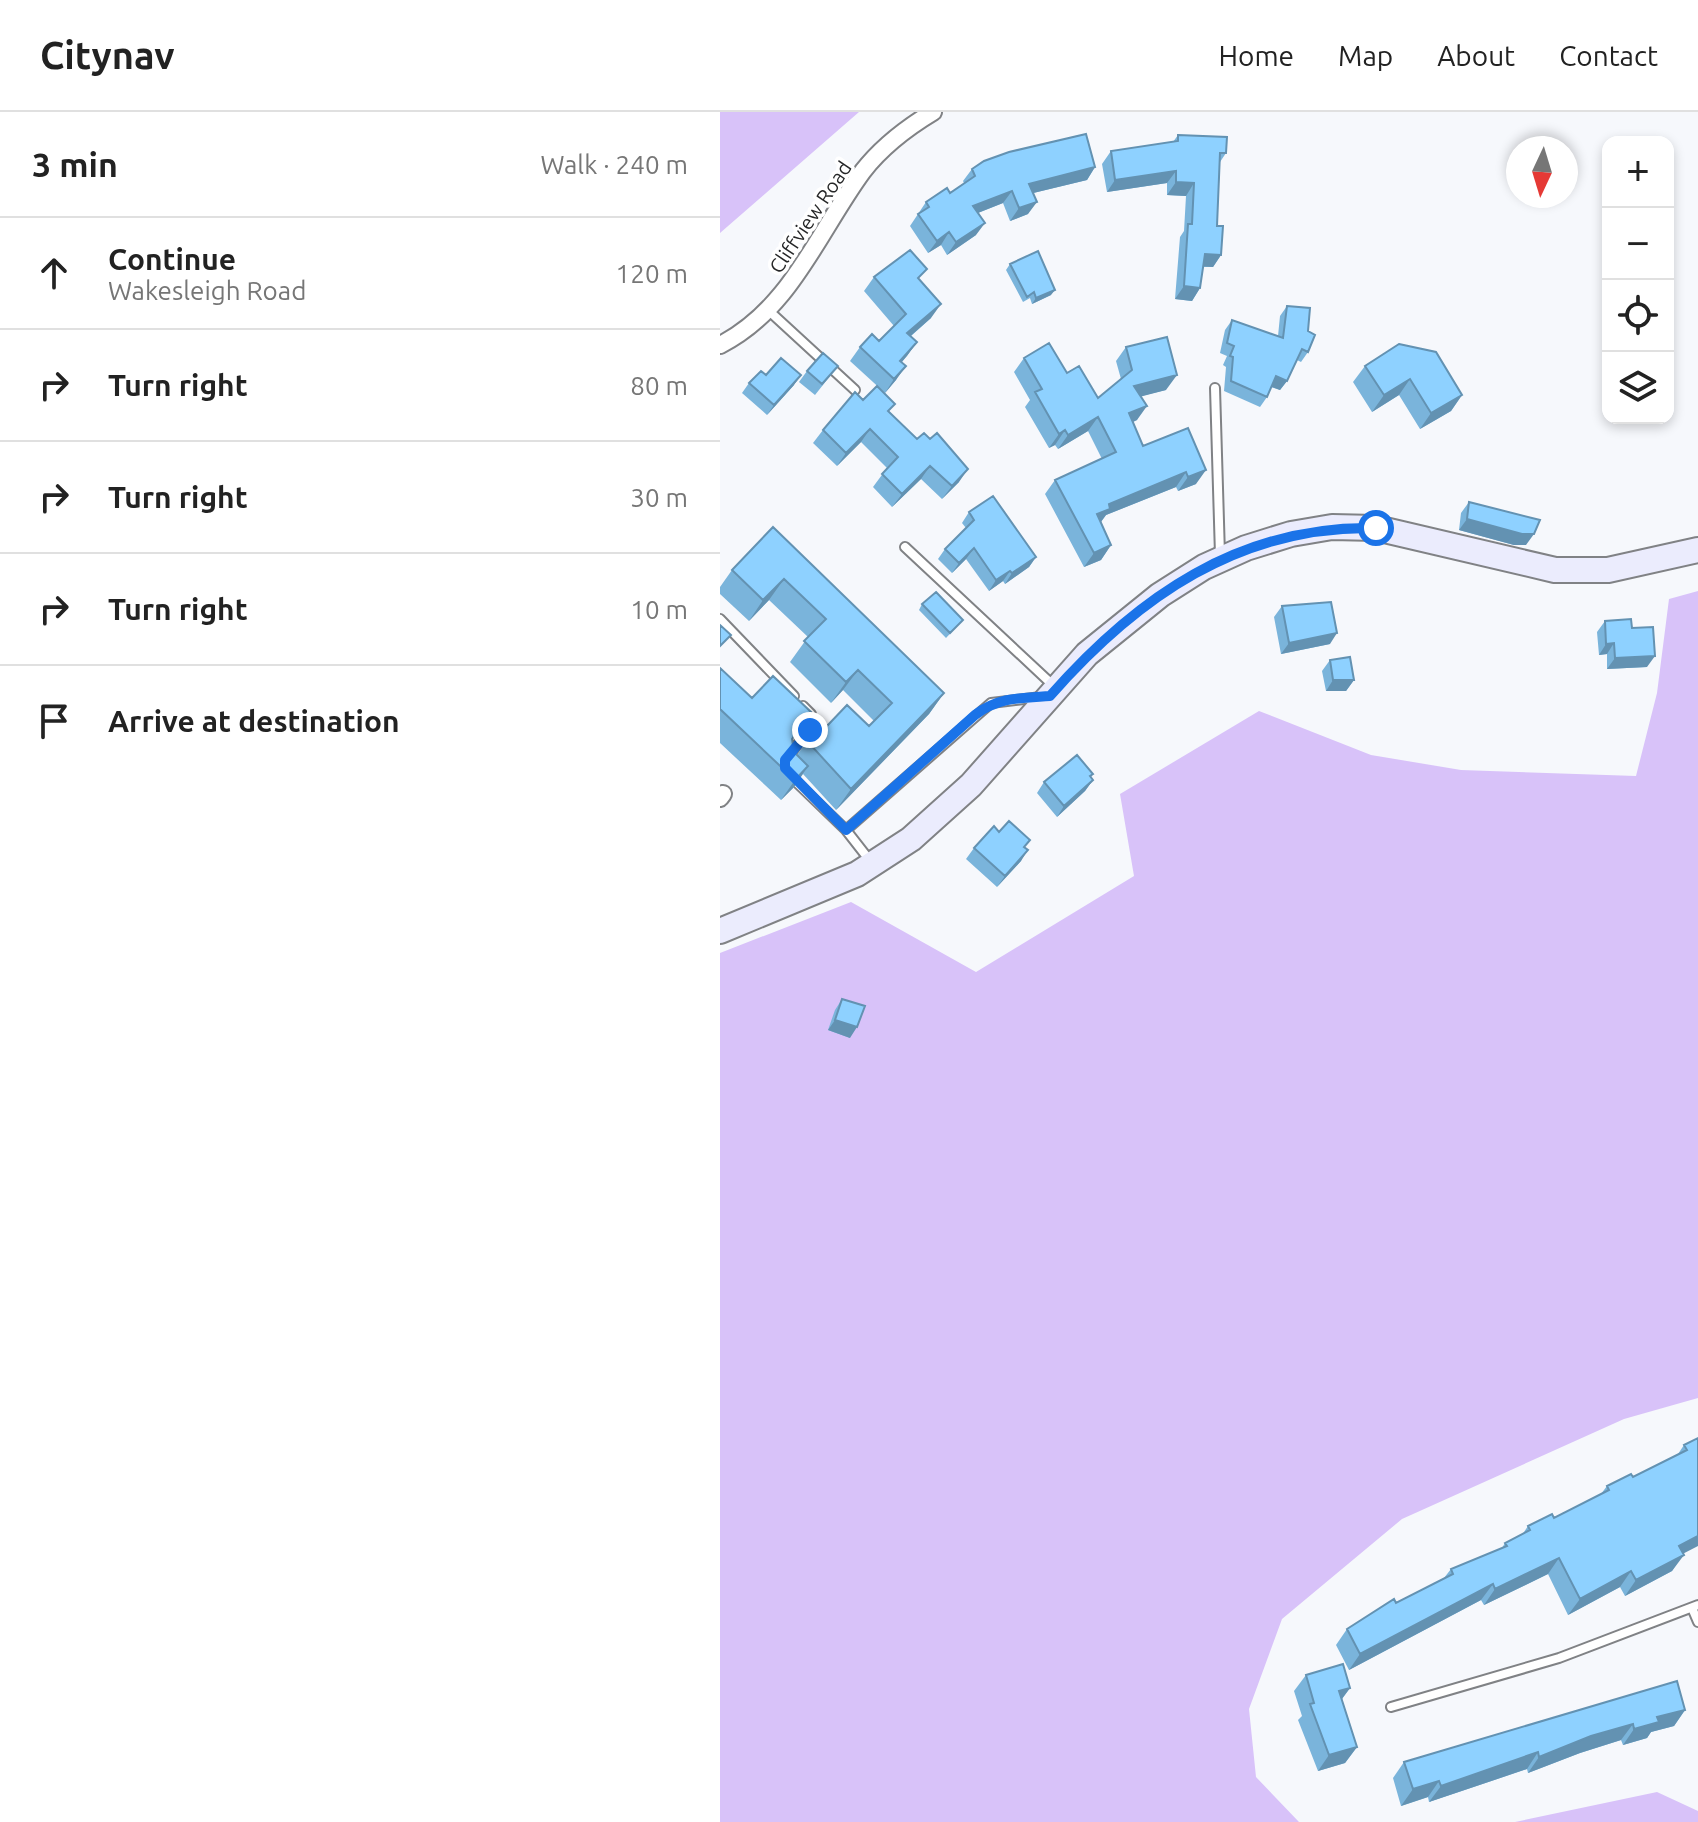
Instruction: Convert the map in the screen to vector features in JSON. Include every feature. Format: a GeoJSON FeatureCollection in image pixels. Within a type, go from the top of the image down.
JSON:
{"type":"FeatureCollection","features":[{"type":"Feature","properties":{"kind":"main road"},"geometry":{"type":"LineString","coordinates":[[720,931],[818,893],[874,866],[911,839],[971,785],[1087,654],[1160,595],[1220,560],[1291,534],[1332,527],[1376,528],[1555,570],[1608,570],[1698,550]]}},
{"type":"Feature","properties":{"kind":"street","name":"Cliffview Road"},"geometry":{"type":"LineString","coordinates":[[720,345],[768,310],[819,242],[864,170],[890,143],[933,112]]}},
{"type":"Feature","properties":{"kind":"lane"},"geometry":{"type":"LineString","coordinates":[[768,310],[855,390]]}},
{"type":"Feature","properties":{"kind":"lane"},"geometry":{"type":"LineString","coordinates":[[1215,388],[1216,516],[1220,560]]}},
{"type":"Feature","properties":{"kind":"lane"},"geometry":{"type":"LineString","coordinates":[[905,547],[1053,692]]}},
{"type":"Feature","properties":{"kind":"lane"},"geometry":{"type":"LineString","coordinates":[[720,619],[811,714],[812,725],[785,760],[785,768],[846,830],[874,866]]}},
{"type":"Feature","properties":{"kind":"lane"},"geometry":{"type":"LineString","coordinates":[[846,830],[991,703],[1053,692]]}},
{"type":"Feature","properties":{"kind":"lane"},"geometry":{"type":"LineString","coordinates":[[1391,1707],[1559,1658],[1695,1606],[1698,1622]]}},
{"type":"Feature","properties":{"kind":"shaded area"},"geometry":{"type":"Polygon","coordinates":[[[720,112],[859,112],[720,233],[720,112]]]}},
{"type":"Feature","properties":{"kind":"shaded area"},"geometry":{"type":"Polygon","coordinates":[[[1698,591],[1698,1398],[1624,1419],[1402,1519],[1282,1619],[1249,1709],[1256,1777],[1299,1822],[720,1822],[720,953],[851,902],[976,972],[1134,876],[1120,794],[1259,711],[1371,755],[1461,770],[1636,776],[1657,693],[1669,599],[1698,591]]]}},
{"type":"Feature","properties":{"kind":"shaded area"},"geometry":{"type":"Polygon","coordinates":[[[1657,1792],[1698,1811],[1698,1822],[1515,1822],[1657,1792]]]}},
{"type":"Feature","properties":{"kind":"building"},"geometry":{"type":"Polygon","coordinates":[[[1086,134],[1095,167],[1029,184],[1037,202],[1019,208],[1012,191],[973,206],[985,223],[956,242],[949,232],[937,241],[918,214],[929,207],[926,202],[947,188],[950,193],[975,176],[972,169],[984,161],[1086,134]]]}},
{"type":"Feature","properties":{"kind":"building"},"geometry":{"type":"Polygon","coordinates":[[[1178,135],[1227,137],[1226,153],[1220,153],[1217,226],[1223,226],[1221,255],[1205,254],[1200,288],[1184,286],[1194,183],[1176,182],[1176,171],[1115,180],[1111,151],[1178,141],[1178,135]]]}},
{"type":"Feature","properties":{"kind":"building"},"geometry":{"type":"Polygon","coordinates":[[[910,250],[927,269],[918,278],[941,304],[907,333],[917,342],[900,361],[906,366],[894,379],[860,347],[872,334],[879,341],[906,314],[874,277],[910,250]]]}},
{"type":"Feature","properties":{"kind":"building"},"geometry":{"type":"Polygon","coordinates":[[[1038,251],[1055,290],[1036,298],[1034,292],[1027,297],[1010,264],[1038,251]]]}},
{"type":"Feature","properties":{"kind":"building"},"geometry":{"type":"Polygon","coordinates":[[[1287,306],[1310,308],[1308,331],[1315,335],[1308,352],[1302,349],[1287,381],[1276,376],[1267,397],[1231,381],[1233,357],[1230,356],[1234,346],[1227,343],[1232,320],[1283,338],[1287,306]]]}},
{"type":"Feature","properties":{"kind":"building"},"geometry":{"type":"Polygon","coordinates":[[[1167,337],[1177,375],[1134,386],[1147,406],[1129,413],[1143,446],[1188,428],[1206,470],[1188,477],[1186,472],[1109,504],[1110,509],[1097,514],[1111,545],[1094,553],[1055,480],[1116,452],[1098,417],[1068,435],[1065,430],[1059,434],[1035,392],[1042,389],[1024,358],[1049,343],[1067,373],[1079,366],[1098,398],[1132,370],[1126,347],[1167,337]]]}},
{"type":"Feature","properties":{"kind":"building"},"geometry":{"type":"Polygon","coordinates":[[[1399,344],[1436,352],[1462,395],[1431,413],[1410,379],[1384,395],[1365,366],[1399,344]]]}},
{"type":"Feature","properties":{"kind":"building"},"geometry":{"type":"Polygon","coordinates":[[[823,353],[838,366],[822,384],[807,371],[823,353]]]}},
{"type":"Feature","properties":{"kind":"building"},"geometry":{"type":"Polygon","coordinates":[[[781,358],[801,375],[774,405],[749,383],[761,371],[766,375],[781,358]]]}},
{"type":"Feature","properties":{"kind":"building"},"geometry":{"type":"Polygon","coordinates":[[[877,386],[895,404],[888,411],[917,439],[924,433],[930,439],[937,433],[968,469],[952,486],[930,466],[902,494],[882,474],[898,457],[870,429],[846,453],[823,430],[855,392],[863,400],[877,386]]]}},
{"type":"Feature","properties":{"kind":"building"},"geometry":{"type":"Polygon","coordinates":[[[993,496],[1036,557],[996,580],[974,548],[959,563],[945,549],[974,520],[969,512],[993,496]]]}},
{"type":"Feature","properties":{"kind":"building"},"geometry":{"type":"Polygon","coordinates":[[[1469,502],[1540,520],[1534,534],[1522,534],[1467,519],[1469,502]]]}},
{"type":"Feature","properties":{"kind":"building"},"geometry":{"type":"Polygon","coordinates":[[[773,527],[944,693],[851,789],[807,741],[822,721],[827,726],[847,705],[869,726],[892,703],[858,670],[846,682],[804,641],[826,619],[784,579],[763,600],[732,570],[773,527]]]}},
{"type":"Feature","properties":{"kind":"building"},"geometry":{"type":"Polygon","coordinates":[[[936,592],[963,620],[950,633],[922,604],[936,592]]]}},
{"type":"Feature","properties":{"kind":"building"},"geometry":{"type":"Polygon","coordinates":[[[1331,602],[1337,633],[1289,643],[1282,606],[1331,602]]]}},
{"type":"Feature","properties":{"kind":"building"},"geometry":{"type":"Polygon","coordinates":[[[1631,619],[1632,628],[1653,627],[1655,656],[1615,658],[1614,643],[1606,644],[1605,621],[1631,619]]]}},
{"type":"Feature","properties":{"kind":"building"},"geometry":{"type":"Polygon","coordinates":[[[720,625],[731,635],[720,646],[720,625]]]}},
{"type":"Feature","properties":{"kind":"building"},"geometry":{"type":"Polygon","coordinates":[[[1350,657],[1354,680],[1333,680],[1330,660],[1350,657]]]}},
{"type":"Feature","properties":{"kind":"building"},"geometry":{"type":"Polygon","coordinates":[[[720,668],[752,698],[773,676],[811,712],[792,739],[794,752],[808,766],[795,780],[720,709],[720,668]]]}},
{"type":"Feature","properties":{"kind":"building"},"geometry":{"type":"Polygon","coordinates":[[[1077,755],[1093,774],[1090,776],[1093,780],[1064,806],[1044,782],[1077,755]]]}},
{"type":"Feature","properties":{"kind":"building"},"geometry":{"type":"Polygon","coordinates":[[[1009,821],[1030,840],[1024,847],[1028,850],[1005,876],[974,848],[994,826],[999,832],[1009,821]]]}},
{"type":"Feature","properties":{"kind":"building"},"geometry":{"type":"Polygon","coordinates":[[[842,999],[865,1006],[857,1027],[835,1020],[842,999]]]}},
{"type":"Feature","properties":{"kind":"building"},"geometry":{"type":"Polygon","coordinates":[[[1698,1438],[1698,1536],[1679,1546],[1684,1555],[1636,1580],[1631,1571],[1580,1599],[1559,1558],[1495,1589],[1493,1584],[1360,1654],[1347,1629],[1394,1599],[1396,1603],[1453,1574],[1451,1569],[1507,1546],[1505,1543],[1530,1530],[1528,1526],[1552,1514],[1554,1518],[1609,1490],[1607,1486],[1631,1474],[1633,1477],[1687,1450],[1684,1445],[1698,1438]]]}},
{"type":"Feature","properties":{"kind":"building"},"geometry":{"type":"Polygon","coordinates":[[[1343,1664],[1350,1688],[1339,1691],[1357,1747],[1329,1755],[1310,1704],[1314,1703],[1306,1675],[1343,1664]]]}},
{"type":"Feature","properties":{"kind":"building"},"geometry":{"type":"Polygon","coordinates":[[[1677,1681],[1685,1710],[1657,1717],[1659,1722],[1634,1729],[1633,1724],[1591,1736],[1539,1757],[1538,1752],[1441,1786],[1439,1781],[1413,1789],[1404,1762],[1677,1681]]]}},
{"type":"Feature","properties":{"kind":"route"},"geometry":{"type":"LineString","coordinates":[[810,730],[785,760],[785,768],[846,830],[991,703],[1011,698],[1050,696],[1087,654],[1160,595],[1204,567],[1246,548],[1291,534],[1332,527],[1376,528]]}}]}
